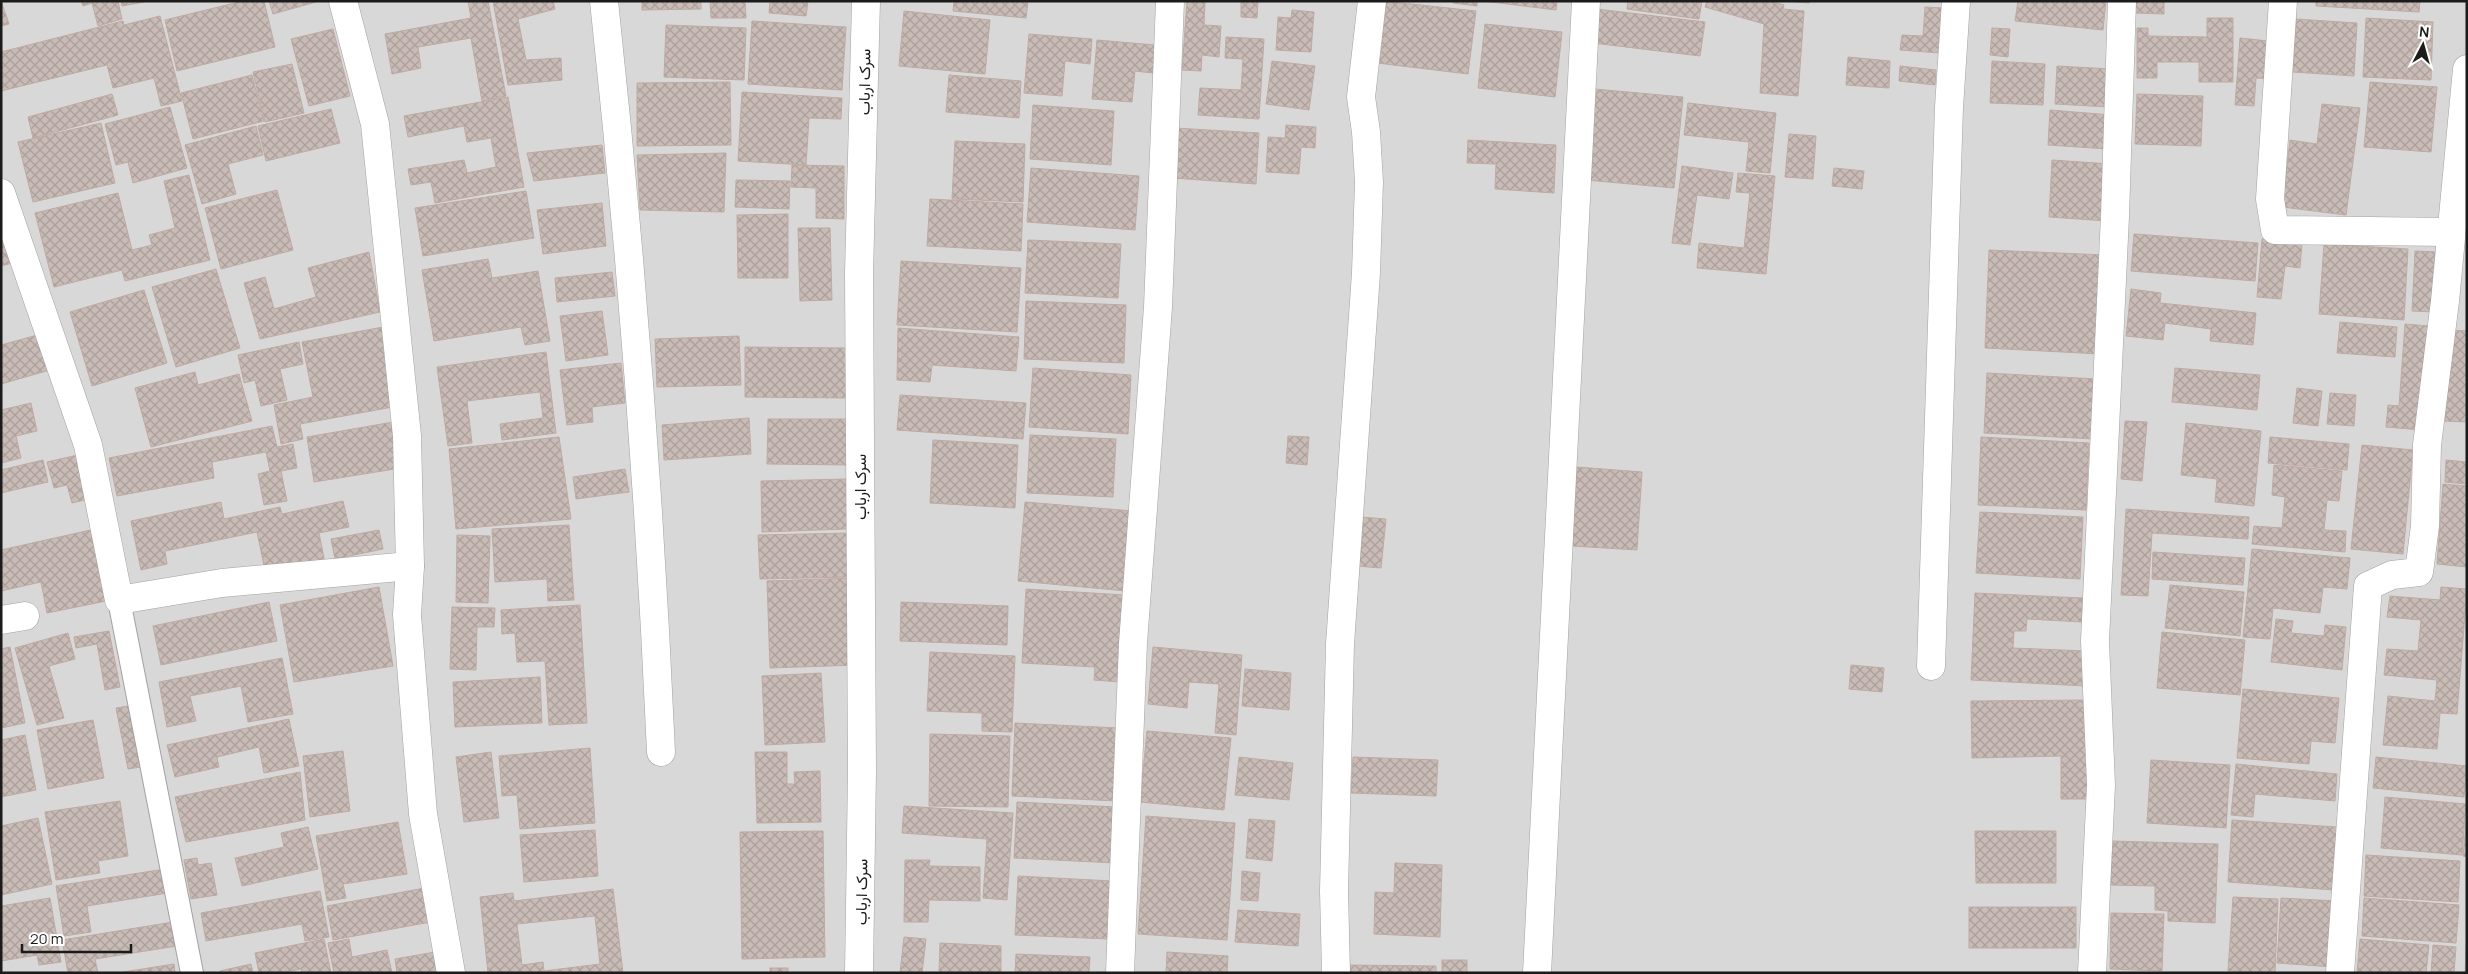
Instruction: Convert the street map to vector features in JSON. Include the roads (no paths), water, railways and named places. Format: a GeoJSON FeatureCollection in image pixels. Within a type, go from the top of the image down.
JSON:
{"type":"FeatureCollection","features":[{"type":"Feature","properties":{"kind":"street"},"geometry":{"type":"LineString","coordinates":[[343,1],[376,124],[407,436],[410,566],[407,615],[423,814],[451,973]]}},
{"type":"Feature","properties":{"kind":"street"},"geometry":{"type":"LineString","coordinates":[[604,1],[616,107],[653,567],[661,752]]}},
{"type":"Feature","properties":{"kind":"street","name":"سرک ارباب"},"geometry":{"type":"LineString","coordinates":[[860,973],[862,770],[859,274],[866,1]]}},
{"type":"Feature","properties":{"kind":"street"},"geometry":{"type":"LineString","coordinates":[[1120,973],[1133,643],[1158,307],[1170,1]]}},
{"type":"Feature","properties":{"kind":"street"},"geometry":{"type":"LineString","coordinates":[[1336,973],[1334,891],[1340,644],[1366,272],[1369,182],[1366,132],[1361,97],[1372,1]]}},
{"type":"Feature","properties":{"kind":"street"},"geometry":{"type":"LineString","coordinates":[[1537,973],[1586,1]]}},
{"type":"Feature","properties":{"kind":"street"},"geometry":{"type":"LineString","coordinates":[[1931,666],[1949,107],[1956,1]]}},
{"type":"Feature","properties":{"kind":"street"},"geometry":{"type":"LineString","coordinates":[[2092,973],[2101,785],[2095,641],[2115,216],[2122,1]]}},
{"type":"Feature","properties":{"kind":"street"},"geometry":{"type":"LineString","coordinates":[[2283,1],[2270,199],[2275,230],[2450,232]]}},
{"type":"Feature","properties":{"kind":"street"},"geometry":{"type":"LineString","coordinates":[[2340,973],[2368,586],[2392,575],[2419,572],[2425,526],[2428,445],[2456,303],[2450,232],[2467,69]]}},
{"type":"Feature","properties":{"kind":"street"},"geometry":{"type":"LineString","coordinates":[[1,193],[88,445],[119,600],[222,584],[410,566]]}},
{"type":"Feature","properties":{"kind":"lane"},"geometry":{"type":"LineString","coordinates":[[119,600],[192,973]]}}]}
